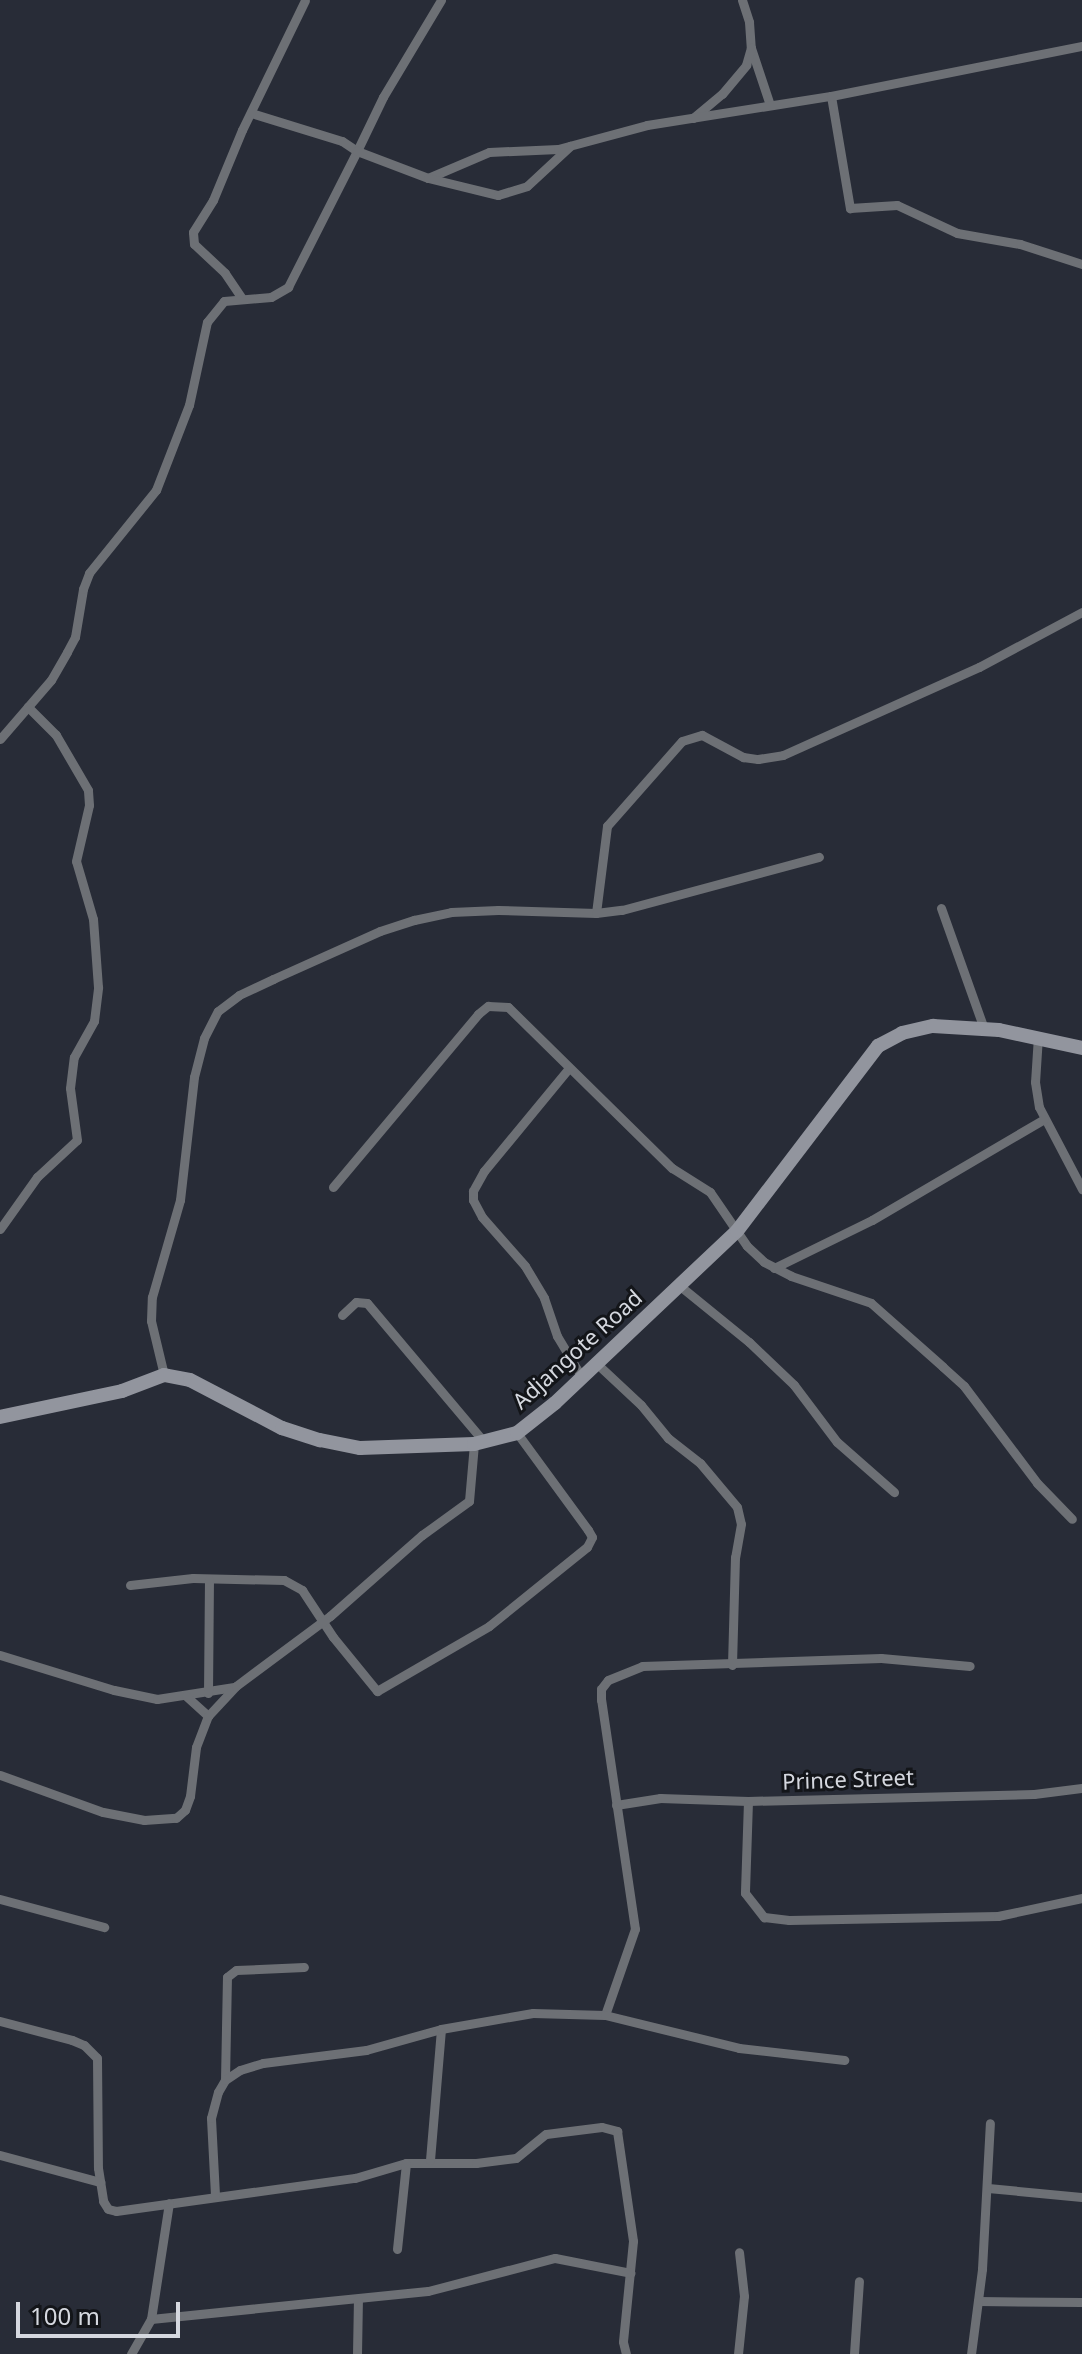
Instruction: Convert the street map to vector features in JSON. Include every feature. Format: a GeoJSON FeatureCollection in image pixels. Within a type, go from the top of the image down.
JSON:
{"type":"FeatureCollection","features":[{"type":"Feature","properties":{"kind":"street"},"geometry":{"type":"LineString","coordinates":[[241,297],[233,283],[199,250],[193,238],[305,0]]}},
{"type":"Feature","properties":{"kind":"street"},"geometry":{"type":"LineString","coordinates":[[0,739],[51,680],[75,637],[89,573],[156,490],[189,405],[207,322],[224,301],[241,297],[271,297],[296,277],[329,201],[383,97],[441,0]]}},
{"type":"Feature","properties":{"kind":"street"},"geometry":{"type":"LineString","coordinates":[[742,0],[749,22],[751,48],[770,105]]}},
{"type":"Feature","properties":{"kind":"street"},"geometry":{"type":"LineString","coordinates":[[428,178],[489,152],[536,152],[570,146],[647,125],[831,96],[1082,46]]}},
{"type":"Feature","properties":{"kind":"street"},"geometry":{"type":"LineString","coordinates":[[691,119],[722,94],[746,65],[751,48]]}},
{"type":"Feature","properties":{"kind":"street"},"geometry":{"type":"LineString","coordinates":[[831,96],[850,208],[897,205],[957,233],[1020,244],[1082,264]]}},
{"type":"Feature","properties":{"kind":"street"},"geometry":{"type":"LineString","coordinates":[[251,113],[342,141],[357,151],[428,178],[485,193],[513,192],[543,173],[570,146]]}},
{"type":"Feature","properties":{"kind":"street"},"geometry":{"type":"LineString","coordinates":[[596,913],[607,826],[682,741],[702,735],[735,754],[758,759],[793,752],[979,667],[1082,612]]}},
{"type":"Feature","properties":{"kind":"street"},"geometry":{"type":"LineString","coordinates":[[0,1229],[37,1177],[77,1140],[70,1088],[74,1057],[94,1021],[98,987],[93,919],[76,861],[89,805],[88,790],[56,735],[28,707]]}},
{"type":"Feature","properties":{"kind":"street"},"geometry":{"type":"LineString","coordinates":[[0,1417],[50,1403],[122,1391],[164,1375],[151,1321],[152,1297],[180,1200],[194,1077],[204,1038],[218,1011],[239,995],[380,931],[414,920],[451,912],[498,910],[596,913],[694,894],[819,857]]}},
{"type":"Feature","properties":{"kind":"street"},"geometry":{"type":"LineString","coordinates":[[941,908],[984,1029]]}},
{"type":"Feature","properties":{"kind":"street"},"geometry":{"type":"LineString","coordinates":[[333,1187],[488,1006],[508,1007],[672,1168],[710,1192],[747,1246],[774,1268],[856,1296],[883,1313],[964,1386],[1037,1483],[1072,1519]]}},
{"type":"Feature","properties":{"kind":"street","name":"Adjangote Road"},"geometry":{"type":"LineString","coordinates":[[164,1375],[190,1380],[282,1428],[360,1448],[479,1443],[517,1433],[737,1231],[878,1046],[902,1033],[933,1026],[1038,1036],[1082,1048]]}},
{"type":"Feature","properties":{"kind":"street"},"geometry":{"type":"LineString","coordinates":[[1038,1036],[1035,1082],[1044,1119],[1082,1189]]}},
{"type":"Feature","properties":{"kind":"street"},"geometry":{"type":"LineString","coordinates":[[569,1068],[484,1171],[473,1191],[473,1200],[482,1217],[525,1266],[544,1298],[557,1336],[581,1376]]}},
{"type":"Feature","properties":{"kind":"street"},"geometry":{"type":"LineString","coordinates":[[774,1268],[872,1220],[1044,1119]]}},
{"type":"Feature","properties":{"kind":"street"},"geometry":{"type":"LineString","coordinates":[[680,1286],[749,1342],[794,1385],[837,1442],[894,1492]]}},
{"type":"Feature","properties":{"kind":"street"},"geometry":{"type":"LineString","coordinates":[[0,1775],[103,1812],[153,1820],[176,1818],[185,1810],[190,1796],[196,1747],[208,1716],[236,1686],[335,1612],[422,1535],[469,1501],[479,1443],[367,1303],[356,1302],[342,1315]]}},
{"type":"Feature","properties":{"kind":"street"},"geometry":{"type":"LineString","coordinates":[[595,1362],[641,1405],[668,1438],[700,1463],[737,1507],[741,1524],[735,1557],[732,1665]]}},
{"type":"Feature","properties":{"kind":"street"},"geometry":{"type":"LineString","coordinates":[[130,1585],[209,1580],[284,1580],[302,1590],[333,1637],[377,1691],[489,1626],[587,1547],[592,1537],[588,1530],[517,1433]]}},
{"type":"Feature","properties":{"kind":"street"},"geometry":{"type":"LineString","coordinates":[[208,1693],[209,1580]]}},
{"type":"Feature","properties":{"kind":"street"},"geometry":{"type":"LineString","coordinates":[[333,1637],[335,1612]]}},
{"type":"Feature","properties":{"kind":"street"},"geometry":{"type":"LineString","coordinates":[[0,1655],[114,1690],[157,1699],[236,1686]]}},
{"type":"Feature","properties":{"kind":"street"},"geometry":{"type":"LineString","coordinates":[[605,2015],[635,1929],[601,1700],[601,1689],[608,1680],[642,1666],[881,1658],[970,1666]]}},
{"type":"Feature","properties":{"kind":"street"},"geometry":{"type":"LineString","coordinates":[[186,1696],[208,1716]]}},
{"type":"Feature","properties":{"kind":"street","name":"Prince Street"},"geometry":{"type":"LineString","coordinates":[[616,1805],[660,1798],[748,1801],[1034,1794],[1082,1788]]}},
{"type":"Feature","properties":{"kind":"street"},"geometry":{"type":"LineString","coordinates":[[748,1801],[745,1893],[764,1917],[998,1916],[1082,1898]]}},
{"type":"Feature","properties":{"kind":"street"},"geometry":{"type":"LineString","coordinates":[[0,1899],[104,1927]]}},
{"type":"Feature","properties":{"kind":"street"},"geometry":{"type":"LineString","coordinates":[[215,2195],[211,2118],[225,2080],[227,1977],[236,1970],[304,1967]]}},
{"type":"Feature","properties":{"kind":"street"},"geometry":{"type":"LineString","coordinates":[[225,2080],[240,2070],[263,2063],[366,2050],[441,2029],[533,2013],[605,2015],[752,2050],[844,2060]]}},
{"type":"Feature","properties":{"kind":"street"},"geometry":{"type":"LineString","coordinates":[[0,2021],[72,2040],[84,2045],[97,2058],[100,2182],[103,2201],[108,2209],[127,2211],[215,2195],[355,2178],[406,2163],[430,2160],[476,2163],[516,2158],[546,2134],[602,2127],[617,2131],[633,2241],[623,2342],[626,2354]]}},
{"type":"Feature","properties":{"kind":"street"},"geometry":{"type":"LineString","coordinates":[[430,2160],[441,2029]]}},
{"type":"Feature","properties":{"kind":"street"},"geometry":{"type":"LineString","coordinates":[[971,2354],[988,2188],[990,2123]]}},
{"type":"Feature","properties":{"kind":"street"},"geometry":{"type":"LineString","coordinates":[[0,2155],[100,2182]]}},
{"type":"Feature","properties":{"kind":"street"},"geometry":{"type":"LineString","coordinates":[[397,2249],[406,2163]]}},
{"type":"Feature","properties":{"kind":"street"},"geometry":{"type":"LineString","coordinates":[[988,2188],[1082,2197]]}},
{"type":"Feature","properties":{"kind":"street"},"geometry":{"type":"LineString","coordinates":[[131,2354],[151,2319],[169,2203]]}},
{"type":"Feature","properties":{"kind":"street"},"geometry":{"type":"LineString","coordinates":[[738,2354],[744,2296],[739,2252]]}},
{"type":"Feature","properties":{"kind":"street"},"geometry":{"type":"LineString","coordinates":[[151,2319],[428,2291],[555,2258],[631,2273]]}},
{"type":"Feature","properties":{"kind":"street"},"geometry":{"type":"LineString","coordinates":[[854,2354],[859,2281]]}},
{"type":"Feature","properties":{"kind":"street"},"geometry":{"type":"LineString","coordinates":[[357,2354],[358,2299]]}},
{"type":"Feature","properties":{"kind":"street"},"geometry":{"type":"LineString","coordinates":[[978,2301],[1082,2302]]}}]}
